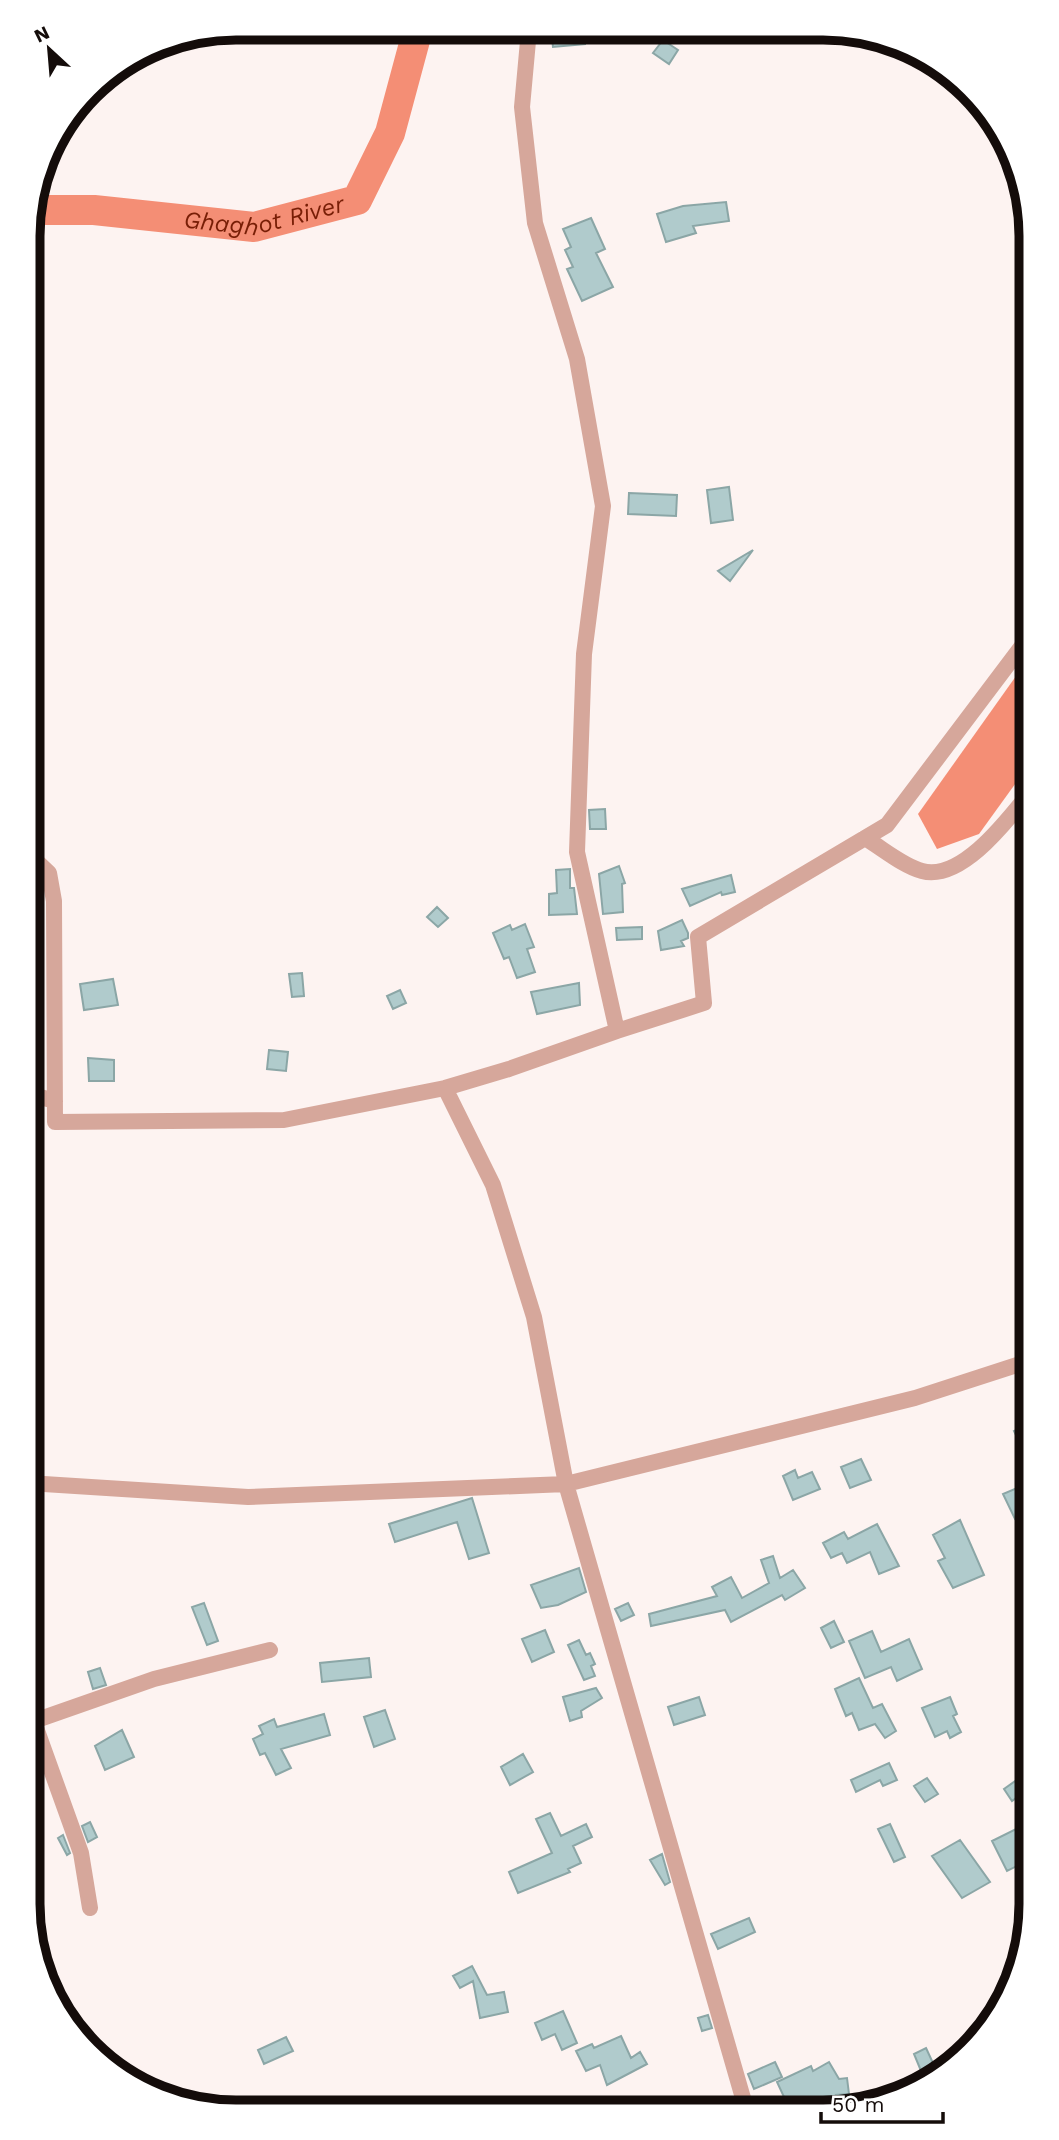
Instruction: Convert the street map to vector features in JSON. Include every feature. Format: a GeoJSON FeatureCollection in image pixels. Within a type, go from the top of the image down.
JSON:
{"type":"FeatureCollection","features":[{"type":"Feature","properties":{"kind":"street"},"geometry":{"type":"LineString","coordinates":[[528,40],[522,107],[535,223],[578,359],[603,506],[584,654],[577,852],[617,1031]]}},
{"type":"Feature","properties":{"kind":"street"},"geometry":{"type":"LineString","coordinates":[[41,865],[49,873],[54,901],[55,1122],[284,1120],[445,1088],[704,1003],[698,936],[887,825],[1019,650]]}},
{"type":"Feature","properties":{"kind":"street"},"geometry":{"type":"LineString","coordinates":[[865,838],[920,871],[937,873],[967,860],[1019,806]]}},
{"type":"Feature","properties":{"kind":"street"},"geometry":{"type":"LineString","coordinates":[[445,1088],[493,1185],[534,1317],[566,1484],[744,2100]]}},
{"type":"Feature","properties":{"kind":"street"},"geometry":{"type":"LineString","coordinates":[[40,1097],[55,1101]]}},
{"type":"Feature","properties":{"kind":"street"},"geometry":{"type":"LineString","coordinates":[[40,1484],[248,1497],[566,1484],[915,1398],[1018,1364]]}},
{"type":"Feature","properties":{"kind":"street"},"geometry":{"type":"LineString","coordinates":[[40,1719],[154,1679],[270,1650]]}},
{"type":"Feature","properties":{"kind":"street"},"geometry":{"type":"LineString","coordinates":[[40,1749],[81,1853],[90,1908]]}},
{"type":"Feature","properties":{"kind":"shaded area"},"geometry":{"type":"Polygon","coordinates":[[[1019,672],[1019,779],[979,834],[937,849],[918,814],[1019,672]]]}},
{"type":"Feature","properties":{"kind":"building"},"geometry":{"type":"Polygon","coordinates":[[[552,40],[585,40],[585,44],[553,47],[552,40]]]}},
{"type":"Feature","properties":{"kind":"building"},"geometry":{"type":"Polygon","coordinates":[[[663,40],[678,50],[669,64],[653,53],[663,40]]]}},
{"type":"Feature","properties":{"kind":"building"},"geometry":{"type":"Polygon","coordinates":[[[726,202],[729,221],[693,226],[696,233],[666,242],[657,214],[683,206],[726,202]]]}},
{"type":"Feature","properties":{"kind":"building"},"geometry":{"type":"Polygon","coordinates":[[[591,218],[605,249],[596,253],[613,287],[582,301],[567,269],[573,267],[565,250],[571,247],[563,229],[591,218]]]}},
{"type":"Feature","properties":{"kind":"building"},"geometry":{"type":"Polygon","coordinates":[[[729,487],[733,520],[711,523],[707,490],[729,487]]]}},
{"type":"Feature","properties":{"kind":"building"},"geometry":{"type":"Polygon","coordinates":[[[629,493],[677,495],[676,516],[628,514],[629,493]]]}},
{"type":"Feature","properties":{"kind":"building"},"geometry":{"type":"Polygon","coordinates":[[[753,550],[730,581],[718,571],[753,550]]]}},
{"type":"Feature","properties":{"kind":"building"},"geometry":{"type":"Polygon","coordinates":[[[605,809],[606,829],[590,829],[589,810],[605,809]]]}},
{"type":"Feature","properties":{"kind":"building"},"geometry":{"type":"Polygon","coordinates":[[[619,866],[625,883],[622,884],[623,912],[603,914],[599,874],[619,866]]]}},
{"type":"Feature","properties":{"kind":"building"},"geometry":{"type":"Polygon","coordinates":[[[570,869],[570,888],[574,888],[577,914],[549,915],[549,894],[557,893],[556,870],[570,869]]]}},
{"type":"Feature","properties":{"kind":"building"},"geometry":{"type":"Polygon","coordinates":[[[731,875],[735,892],[722,895],[721,892],[690,906],[682,889],[731,875]]]}},
{"type":"Feature","properties":{"kind":"building"},"geometry":{"type":"Polygon","coordinates":[[[437,907],[448,918],[438,927],[427,917],[437,907]]]}},
{"type":"Feature","properties":{"kind":"building"},"geometry":{"type":"Polygon","coordinates":[[[682,920],[688,933],[688,938],[681,941],[684,946],[661,950],[658,931],[682,920]]]}},
{"type":"Feature","properties":{"kind":"building"},"geometry":{"type":"Polygon","coordinates":[[[525,924],[534,947],[527,949],[535,972],[517,978],[509,957],[504,959],[493,933],[510,925],[512,930],[525,924]]]}},
{"type":"Feature","properties":{"kind":"building"},"geometry":{"type":"Polygon","coordinates":[[[642,927],[642,939],[617,940],[616,928],[642,927]]]}},
{"type":"Feature","properties":{"kind":"building"},"geometry":{"type":"Polygon","coordinates":[[[302,973],[304,996],[292,997],[289,974],[302,973]]]}},
{"type":"Feature","properties":{"kind":"building"},"geometry":{"type":"Polygon","coordinates":[[[113,979],[118,1005],[84,1010],[80,984],[113,979]]]}},
{"type":"Feature","properties":{"kind":"building"},"geometry":{"type":"Polygon","coordinates":[[[579,983],[580,1005],[537,1014],[531,992],[579,983]]]}},
{"type":"Feature","properties":{"kind":"building"},"geometry":{"type":"Polygon","coordinates":[[[400,990],[406,1003],[393,1009],[387,996],[400,990]]]}},
{"type":"Feature","properties":{"kind":"building"},"geometry":{"type":"Polygon","coordinates":[[[269,1050],[288,1052],[286,1071],[267,1069],[269,1050]]]}},
{"type":"Feature","properties":{"kind":"building"},"geometry":{"type":"Polygon","coordinates":[[[88,1058],[114,1060],[114,1081],[89,1081],[88,1058]]]}},
{"type":"Feature","properties":{"kind":"building"},"geometry":{"type":"Polygon","coordinates":[[[861,1459],[871,1480],[850,1488],[841,1467],[861,1459]]]}},
{"type":"Feature","properties":{"kind":"building"},"geometry":{"type":"Polygon","coordinates":[[[795,1470],[798,1478],[812,1472],[820,1489],[793,1500],[783,1476],[795,1470]]]}},
{"type":"Feature","properties":{"kind":"building"},"geometry":{"type":"Polygon","coordinates":[[[1017,1488],[1018,1518],[1015,1519],[1003,1494],[1017,1488]]]}},
{"type":"Feature","properties":{"kind":"building"},"geometry":{"type":"Polygon","coordinates":[[[472,1498],[489,1553],[469,1559],[457,1522],[395,1542],[389,1524],[472,1498]]]}},
{"type":"Feature","properties":{"kind":"building"},"geometry":{"type":"Polygon","coordinates":[[[960,1520],[984,1575],[953,1588],[938,1561],[945,1558],[933,1535],[960,1520]]]}},
{"type":"Feature","properties":{"kind":"building"},"geometry":{"type":"Polygon","coordinates":[[[877,1524],[899,1566],[879,1574],[870,1552],[847,1563],[842,1553],[831,1558],[823,1543],[844,1532],[848,1539],[877,1524]]]}},
{"type":"Feature","properties":{"kind":"building"},"geometry":{"type":"Polygon","coordinates":[[[773,1556],[780,1578],[793,1570],[805,1588],[785,1600],[782,1595],[731,1622],[725,1610],[651,1626],[649,1614],[717,1596],[712,1587],[731,1577],[742,1598],[769,1583],[761,1560],[773,1556]]]}},
{"type":"Feature","properties":{"kind":"building"},"geometry":{"type":"Polygon","coordinates":[[[579,1568],[586,1592],[558,1605],[541,1608],[531,1585],[579,1568]]]}},
{"type":"Feature","properties":{"kind":"building"},"geometry":{"type":"Polygon","coordinates":[[[204,1603],[218,1641],[207,1645],[192,1607],[204,1603]]]}},
{"type":"Feature","properties":{"kind":"building"},"geometry":{"type":"Polygon","coordinates":[[[628,1603],[634,1615],[621,1621],[615,1609],[628,1603]]]}},
{"type":"Feature","properties":{"kind":"building"},"geometry":{"type":"Polygon","coordinates":[[[834,1621],[844,1642],[831,1648],[821,1628],[834,1621]]]}},
{"type":"Feature","properties":{"kind":"building"},"geometry":{"type":"Polygon","coordinates":[[[545,1630],[554,1652],[532,1662],[522,1639],[545,1630]]]}},
{"type":"Feature","properties":{"kind":"building"},"geometry":{"type":"Polygon","coordinates":[[[872,1631],[881,1652],[909,1639],[922,1669],[897,1681],[891,1667],[865,1678],[849,1641],[872,1631]]]}},
{"type":"Feature","properties":{"kind":"building"},"geometry":{"type":"Polygon","coordinates":[[[579,1640],[586,1655],[590,1653],[595,1664],[591,1666],[595,1676],[584,1680],[568,1645],[579,1640]]]}},
{"type":"Feature","properties":{"kind":"building"},"geometry":{"type":"Polygon","coordinates":[[[369,1658],[371,1677],[322,1682],[320,1663],[369,1658]]]}},
{"type":"Feature","properties":{"kind":"building"},"geometry":{"type":"Polygon","coordinates":[[[100,1668],[106,1685],[93,1689],[88,1672],[100,1668]]]}},
{"type":"Feature","properties":{"kind":"building"},"geometry":{"type":"Polygon","coordinates":[[[859,1678],[873,1708],[882,1704],[896,1731],[885,1738],[875,1724],[859,1730],[852,1713],[846,1716],[835,1689],[859,1678]]]}},
{"type":"Feature","properties":{"kind":"building"},"geometry":{"type":"Polygon","coordinates":[[[596,1688],[602,1698],[581,1711],[582,1717],[570,1721],[563,1697],[596,1688]]]}},
{"type":"Feature","properties":{"kind":"building"},"geometry":{"type":"Polygon","coordinates":[[[699,1697],[705,1715],[674,1725],[668,1707],[699,1697]]]}},
{"type":"Feature","properties":{"kind":"building"},"geometry":{"type":"Polygon","coordinates":[[[950,1697],[957,1714],[953,1716],[961,1732],[950,1738],[947,1731],[935,1737],[922,1708],[950,1697]]]}},
{"type":"Feature","properties":{"kind":"building"},"geometry":{"type":"Polygon","coordinates":[[[385,1710],[395,1739],[374,1747],[364,1717],[385,1710]]]}},
{"type":"Feature","properties":{"kind":"building"},"geometry":{"type":"Polygon","coordinates":[[[324,1714],[330,1735],[281,1749],[291,1768],[276,1775],[265,1753],[260,1755],[253,1739],[263,1734],[259,1726],[274,1719],[277,1727],[324,1714]]]}},
{"type":"Feature","properties":{"kind":"building"},"geometry":{"type":"Polygon","coordinates":[[[122,1730],[134,1757],[105,1770],[95,1746],[122,1730]]]}},
{"type":"Feature","properties":{"kind":"building"},"geometry":{"type":"Polygon","coordinates":[[[523,1754],[533,1772],[510,1785],[501,1767],[523,1754]]]}},
{"type":"Feature","properties":{"kind":"building"},"geometry":{"type":"Polygon","coordinates":[[[889,1763],[897,1780],[883,1786],[880,1780],[856,1792],[851,1780],[889,1763]]]}},
{"type":"Feature","properties":{"kind":"building"},"geometry":{"type":"Polygon","coordinates":[[[927,1778],[938,1794],[925,1802],[914,1786],[927,1778]]]}},
{"type":"Feature","properties":{"kind":"building"},"geometry":{"type":"Polygon","coordinates":[[[1018,1779],[1018,1797],[1012,1801],[1004,1789],[1018,1779]]]}},
{"type":"Feature","properties":{"kind":"building"},"geometry":{"type":"Polygon","coordinates":[[[550,1813],[561,1836],[586,1824],[592,1837],[573,1846],[581,1863],[568,1869],[570,1872],[518,1893],[509,1872],[552,1853],[536,1819],[550,1813]]]}},
{"type":"Feature","properties":{"kind":"building"},"geometry":{"type":"Polygon","coordinates":[[[90,1822],[97,1837],[88,1842],[82,1826],[90,1822]]]}},
{"type":"Feature","properties":{"kind":"building"},"geometry":{"type":"Polygon","coordinates":[[[890,1824],[905,1857],[894,1862],[878,1829],[890,1824]]]}},
{"type":"Feature","properties":{"kind":"building"},"geometry":{"type":"Polygon","coordinates":[[[1016,1829],[1018,1865],[1007,1871],[992,1841],[1016,1829]]]}},
{"type":"Feature","properties":{"kind":"building"},"geometry":{"type":"Polygon","coordinates":[[[63,1835],[70,1853],[67,1855],[58,1838],[63,1835]]]}},
{"type":"Feature","properties":{"kind":"building"},"geometry":{"type":"Polygon","coordinates":[[[960,1840],[990,1882],[962,1898],[932,1856],[960,1840]]]}},
{"type":"Feature","properties":{"kind":"building"},"geometry":{"type":"Polygon","coordinates":[[[662,1854],[670,1882],[665,1885],[650,1860],[662,1854]]]}},
{"type":"Feature","properties":{"kind":"building"},"geometry":{"type":"Polygon","coordinates":[[[749,1918],[755,1932],[718,1949],[711,1934],[749,1918]]]}},
{"type":"Feature","properties":{"kind":"building"},"geometry":{"type":"Polygon","coordinates":[[[472,1966],[487,1995],[504,1992],[508,2012],[480,2018],[473,1981],[460,1988],[453,1976],[472,1966]]]}},
{"type":"Feature","properties":{"kind":"building"},"geometry":{"type":"Polygon","coordinates":[[[563,2011],[577,2043],[562,2050],[555,2034],[542,2040],[535,2023],[563,2011]]]}},
{"type":"Feature","properties":{"kind":"building"},"geometry":{"type":"Polygon","coordinates":[[[708,2015],[712,2028],[702,2031],[698,2018],[708,2015]]]}},
{"type":"Feature","properties":{"kind":"building"},"geometry":{"type":"Polygon","coordinates":[[[621,2036],[631,2058],[640,2052],[647,2064],[607,2085],[600,2065],[586,2071],[576,2051],[592,2044],[594,2048],[621,2036]]]}},
{"type":"Feature","properties":{"kind":"building"},"geometry":{"type":"Polygon","coordinates":[[[286,2037],[293,2051],[264,2064],[258,2050],[286,2037]]]}},
{"type":"Feature","properties":{"kind":"building"},"geometry":{"type":"Polygon","coordinates":[[[926,2048],[934,2065],[922,2073],[914,2054],[926,2048]]]}},
{"type":"Feature","properties":{"kind":"building"},"geometry":{"type":"Polygon","coordinates":[[[775,2062],[782,2077],[754,2089],[748,2074],[775,2062]]]}},
{"type":"Feature","properties":{"kind":"building"},"geometry":{"type":"Polygon","coordinates":[[[829,2062],[839,2079],[847,2078],[849,2094],[836,2095],[838,2099],[785,2100],[777,2082],[811,2066],[813,2071],[829,2062]]]}},
{"type":"Feature","properties":{"kind":"waterway","name":"Ghaghot River"},"geometry":{"type":"LineString","coordinates":[[42,210],[94,210],[254,227],[357,200],[390,133],[415,41]]}}]}
